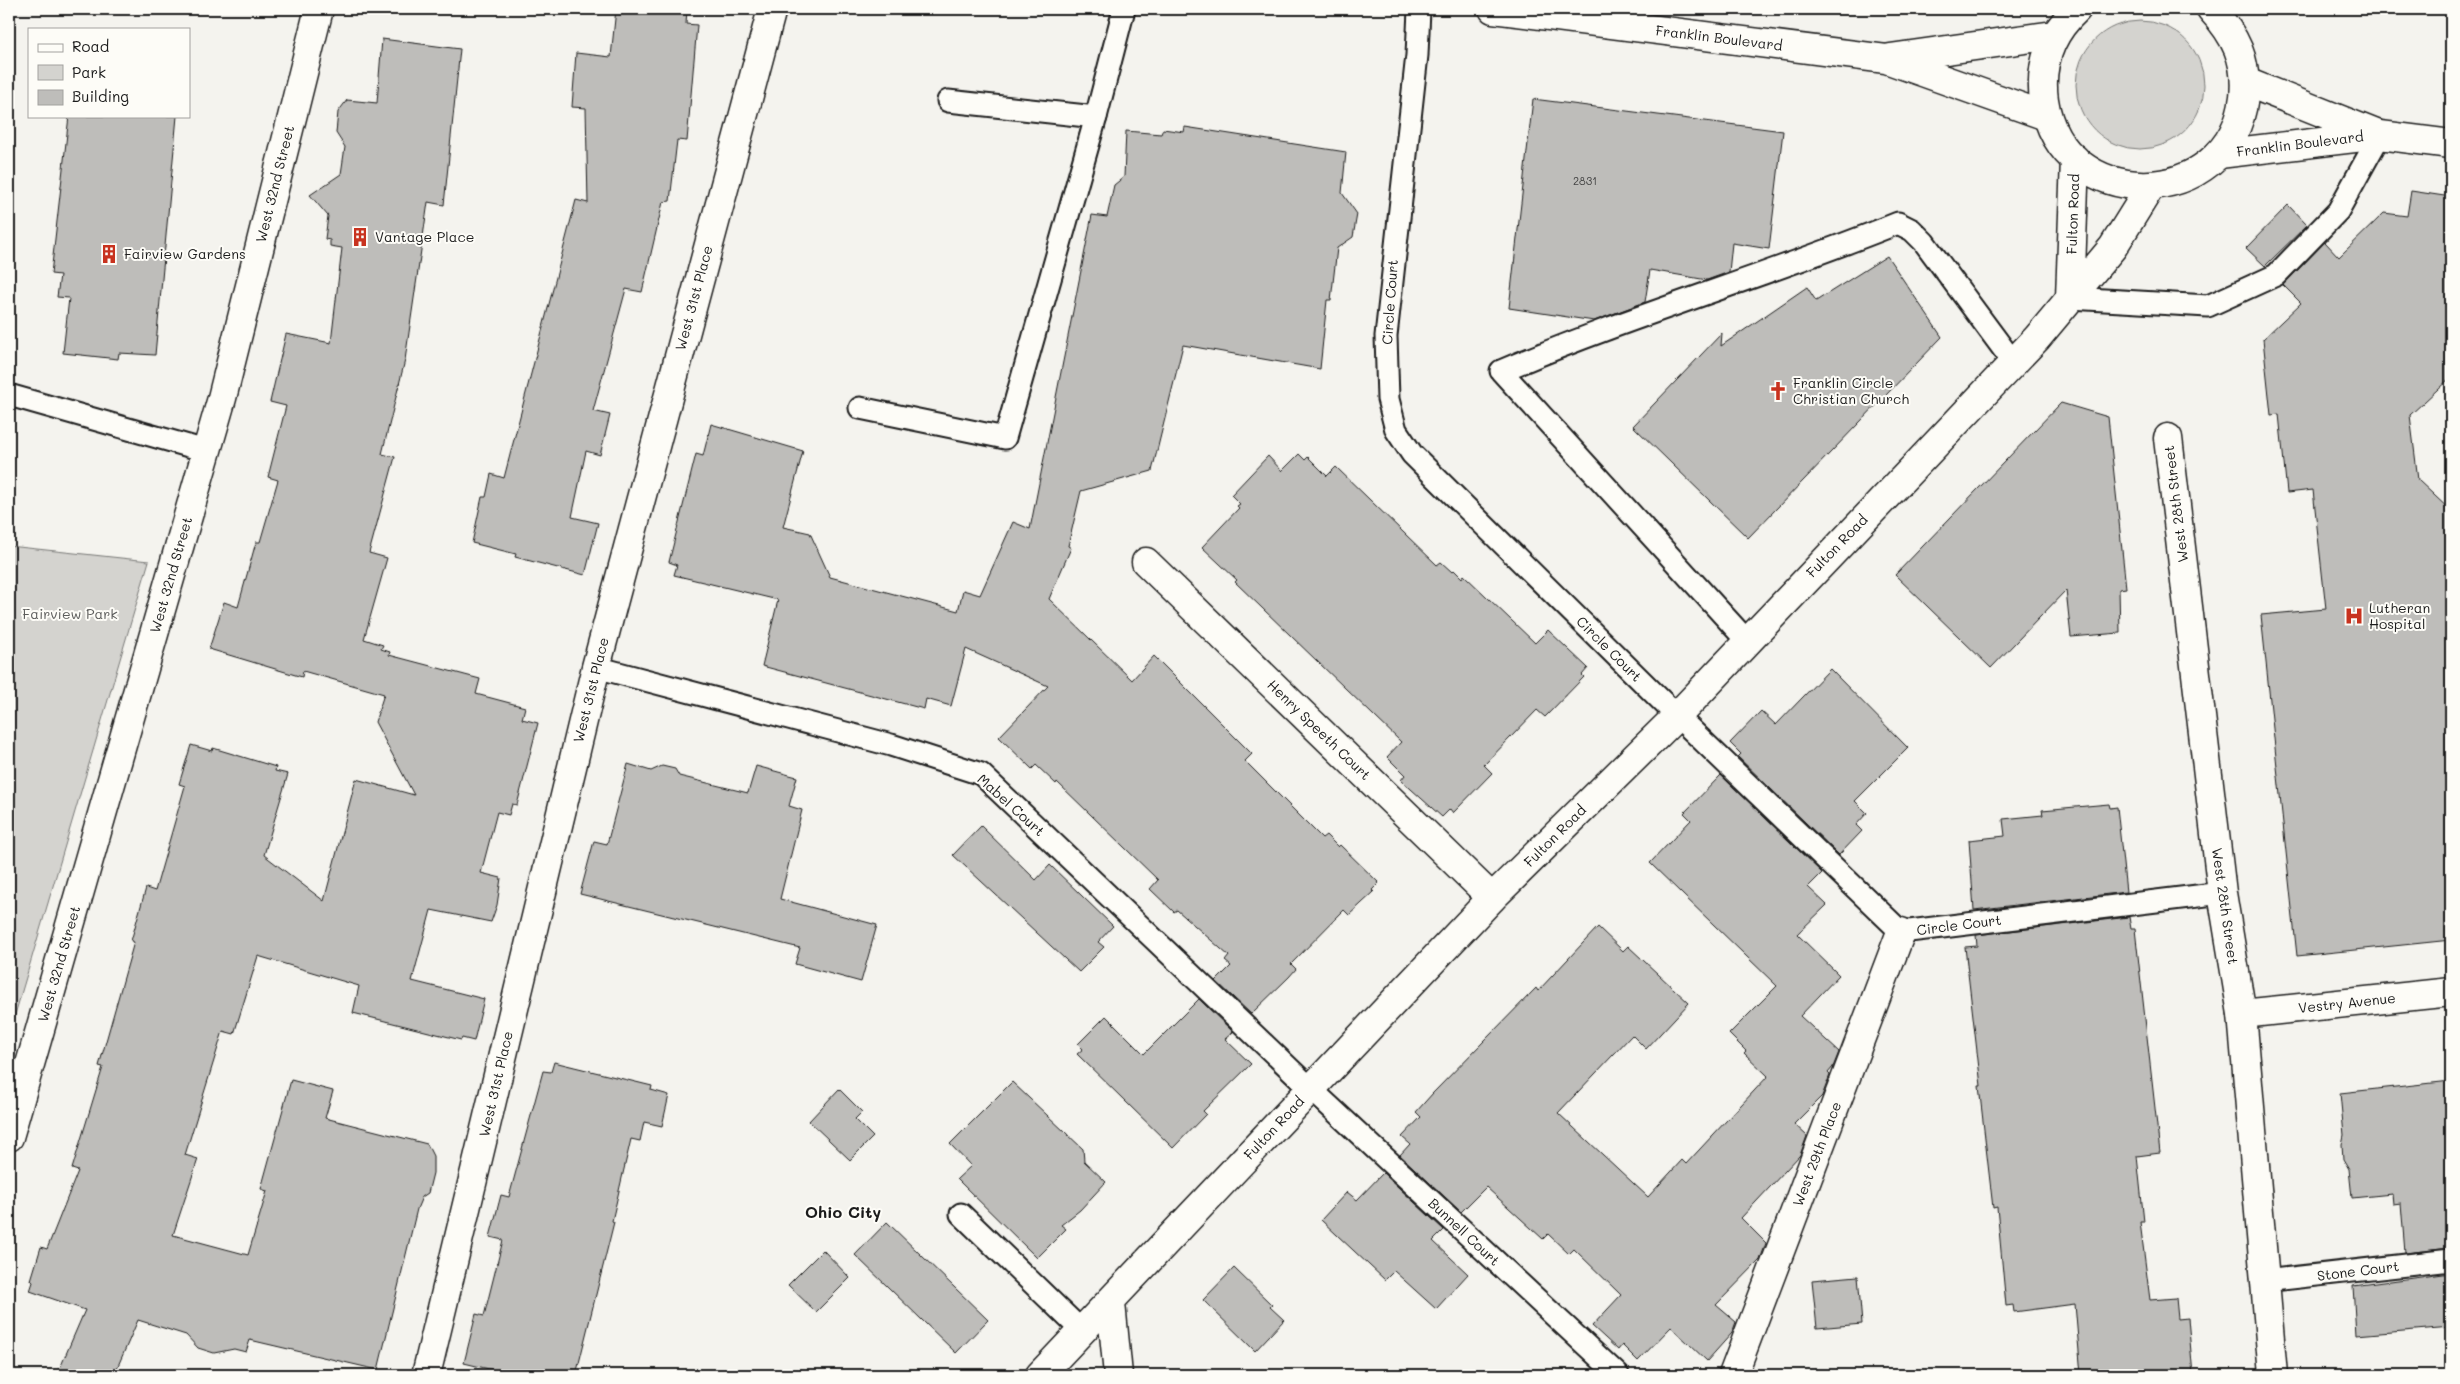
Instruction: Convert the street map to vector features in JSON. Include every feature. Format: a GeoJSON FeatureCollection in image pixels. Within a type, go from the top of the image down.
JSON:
{"type":"FeatureCollection","features":[{"type":"Feature","properties":{"kind":"street","name":"West 32nd Street"},"geometry":{"type":"LineString","coordinates":[[9,1137],[222,398],[319,9]]}},
{"type":"Feature","properties":{"kind":"street","name":"West 31st Place"},"geometry":{"type":"LineString","coordinates":[[426,1375],[596,666],[772,9]]}},
{"type":"Feature","properties":{"kind":"street","name":"Franklin Boulevard"},"geometry":{"type":"LineString","coordinates":[[1493,9],[1886,59],[2046,116]]}},
{"type":"Feature","properties":{"kind":"street"},"geometry":{"type":"LineString","coordinates":[[2077,9],[2064,21],[2054,35],[2048,50],[2042,82],[2046,116],[2062,146],[2088,170],[2118,183],[2151,186],[2182,180],[2209,164],[2230,140],[2242,112],[2246,82],[2241,54],[2224,15]]}},
{"type":"Feature","properties":{"kind":"street","name":"Franklin Boulevard"},"geometry":{"type":"LineString","coordinates":[[1886,59],[2054,35]]}},
{"type":"Feature","properties":{"kind":"street","name":"Franklin Boulevard"},"geometry":{"type":"LineString","coordinates":[[2246,82],[2380,135]]}},
{"type":"Feature","properties":{"kind":"street","name":"Franklin Boulevard"},"geometry":{"type":"LineString","coordinates":[[2219,154],[2380,135],[2451,144]]}},
{"type":"Feature","properties":{"kind":"street","name":"Fulton Road"},"geometry":{"type":"LineString","coordinates":[[2070,298],[2074,159]]}},
{"type":"Feature","properties":{"kind":"street","name":"Fulton Road"},"geometry":{"type":"LineString","coordinates":[[1040,1375],[1111,1303],[1310,1088],[1492,898],[1677,716],[2012,362],[2114,247],[2151,186]]}},
{"type":"Feature","properties":{"kind":"street","name":"West 28th Street"},"geometry":{"type":"LineString","coordinates":[[2168,438],[2222,893],[2242,1014],[2273,1375]]}},
{"type":"Feature","properties":{"kind":"street","name":"Henry Speeth Court"},"geometry":{"type":"LineString","coordinates":[[1146,562],[1492,898]]}},
{"type":"Feature","properties":{"kind":"street","name":"West 29th Place"},"geometry":{"type":"LineString","coordinates":[[1733,1375],[1901,932]]}},
{"type":"Feature","properties":{"kind":"street","name":"Vestry Avenue"},"geometry":{"type":"LineString","coordinates":[[2242,1014],[2451,992]]}},
{"type":"Feature","properties":{"kind":"street"},"geometry":{"type":"LineString","coordinates":[[1111,1303],[1118,1375]]}},
{"type":"Feature","properties":{"kind":"lane"},"geometry":{"type":"LineString","coordinates":[[860,408],[1004,438],[1096,117],[1124,9]]}},
{"type":"Feature","properties":{"kind":"lane","name":"Circle Court"},"geometry":{"type":"LineString","coordinates":[[1419,9],[1417,55],[1386,336],[1388,399],[1396,430],[1412,454],[1677,716],[1901,932],[2222,893]]}},
{"type":"Feature","properties":{"kind":"lane"},"geometry":{"type":"LineString","coordinates":[[948,101],[1096,117]]}},
{"type":"Feature","properties":{"kind":"lane"},"geometry":{"type":"LineString","coordinates":[[2070,298],[2208,306],[2276,275],[2338,211],[2380,135]]}},
{"type":"Feature","properties":{"kind":"lane"},"geometry":{"type":"LineString","coordinates":[[1747,641],[1501,371],[1639,316],[1757,277],[1898,223],[1912,230],[1924,242],[2012,362]]}},
{"type":"Feature","properties":{"kind":"lane"},"geometry":{"type":"LineString","coordinates":[[9,395],[206,451]]}},
{"type":"Feature","properties":{"kind":"lane","name":"Mabel Court"},"geometry":{"type":"LineString","coordinates":[[596,666],[891,745],[981,774],[1310,1088]]}},
{"type":"Feature","properties":{"kind":"lane","name":"Bunnell Court"},"geometry":{"type":"LineString","coordinates":[[1310,1088],[1618,1375]]}},
{"type":"Feature","properties":{"kind":"lane"},"geometry":{"type":"LineString","coordinates":[[961,1214],[1082,1332]]}},
{"type":"Feature","properties":{"kind":"lane","name":"Stone Court"},"geometry":{"type":"LineString","coordinates":[[2264,1282],[2451,1260]]}},
{"type":"Feature","properties":{"kind":"green space"},"geometry":{"type":"Polygon","coordinates":[[[2140,21],[2153,22],[2165,26],[2176,31],[2186,39],[2194,49],[2199,60],[2203,72],[2203,98],[2199,110],[2194,121],[2186,131],[2176,139],[2165,144],[2153,148],[2140,149],[2127,148],[2115,144],[2104,139],[2094,131],[2086,121],[2081,110],[2077,98],[2076,85],[2077,72],[2081,60],[2086,49],[2094,39],[2104,31],[2115,26],[2127,22],[2140,21]]]}},
{"type":"Feature","properties":{"kind":"green space","name":"Fairview Park"},"geometry":{"type":"Polygon","coordinates":[[[9,546],[149,561],[9,1035],[9,546]]]}},
{"type":"Feature","properties":{"kind":"building"},"geometry":{"type":"Polygon","coordinates":[[[616,9],[687,9],[686,24],[697,25],[687,141],[677,140],[670,201],[663,202],[642,292],[626,289],[593,411],[610,415],[600,455],[586,451],[572,517],[598,523],[585,575],[515,557],[516,554],[472,543],[482,497],[486,497],[491,474],[504,478],[576,200],[588,203],[586,108],[572,107],[576,53],[611,57],[616,9]]]}},
{"type":"Feature","properties":{"kind":"building"},"geometry":{"type":"Polygon","coordinates":[[[382,39],[460,49],[444,205],[428,202],[405,360],[382,454],[395,457],[369,553],[387,558],[364,639],[383,645],[381,649],[390,652],[389,655],[480,679],[476,694],[525,707],[522,719],[538,723],[517,805],[512,804],[509,815],[497,812],[481,873],[501,878],[497,905],[491,922],[431,910],[412,981],[484,999],[474,1041],[462,1038],[461,1040],[353,1013],[359,986],[258,956],[234,1034],[223,1031],[185,1155],[198,1159],[173,1235],[248,1255],[267,1191],[261,1189],[291,1080],[333,1091],[325,1118],[427,1144],[433,1156],[433,1173],[428,1193],[422,1197],[417,1209],[378,1370],[250,1340],[246,1352],[234,1349],[214,1353],[198,1348],[186,1335],[138,1320],[114,1375],[57,1375],[85,1310],[30,1291],[33,1282],[31,1280],[41,1247],[47,1249],[78,1171],[72,1169],[103,1067],[99,1066],[134,942],[131,941],[146,888],[155,891],[185,786],[179,784],[191,745],[212,751],[213,748],[276,767],[275,771],[288,774],[264,855],[324,901],[356,779],[414,795],[375,722],[384,694],[303,671],[302,677],[209,649],[224,602],[238,607],[256,542],[260,542],[278,480],[268,477],[286,406],[270,402],[286,334],[331,343],[342,248],[330,246],[330,240],[325,239],[328,216],[310,195],[341,174],[345,147],[336,133],[338,112],[347,100],[377,103],[382,39]]]}},
{"type":"Feature","properties":{"kind":"building"},"geometry":{"type":"Polygon","coordinates":[[[1533,99],[1783,131],[1769,249],[1732,243],[1729,272],[1707,280],[1650,270],[1645,302],[1594,321],[1509,308],[1533,99]]]}},
{"type":"Feature","properties":{"kind":"building","name":"Fairview Gardens"},"geometry":{"type":"Polygon","coordinates":[[[69,118],[177,118],[155,355],[119,353],[118,359],[63,353],[69,298],[57,297],[60,275],[51,274],[69,118]]]}},
{"type":"Feature","properties":{"kind":"building"},"geometry":{"type":"Polygon","coordinates":[[[1185,127],[1346,152],[1342,193],[1357,214],[1353,237],[1337,248],[1331,300],[1327,300],[1320,369],[1183,345],[1152,471],[1081,491],[1068,546],[1071,548],[1049,599],[1132,680],[1154,656],[1252,754],[1245,761],[1322,838],[1326,835],[1338,847],[1340,845],[1379,883],[1372,890],[1374,892],[1349,915],[1344,910],[1291,964],[1296,969],[1251,1014],[1216,981],[1231,966],[1225,961],[1229,956],[1177,910],[1174,912],[1150,889],[1158,880],[1057,782],[1056,784],[1036,765],[1032,769],[999,737],[1048,686],[966,649],[951,706],[926,699],[924,709],[762,666],[778,600],[674,575],[677,565],[669,562],[696,454],[703,456],[711,424],[803,451],[783,527],[810,533],[830,577],[958,611],[963,590],[980,595],[1013,522],[1030,529],[1092,215],[1107,217],[1114,185],[1124,177],[1126,131],[1161,134],[1163,129],[1184,132],[1185,127]]]}},
{"type":"Feature","properties":{"kind":"building","name":"Lutheran Hospital"},"geometry":{"type":"Polygon","coordinates":[[[2411,191],[2451,197],[2451,377],[2410,415],[2418,480],[2451,511],[2451,940],[2297,956],[2261,615],[2326,609],[2313,490],[2287,493],[2279,414],[2271,415],[2263,339],[2301,303],[2283,285],[2325,242],[2339,257],[2384,213],[2407,216],[2411,191]]]}},
{"type":"Feature","properties":{"kind":"building"},"geometry":{"type":"Polygon","coordinates":[[[2288,205],[2307,225],[2265,266],[2246,248],[2288,205]]]}},
{"type":"Feature","properties":{"kind":"building","name":"Franklin Circle Christian Church"},"geometry":{"type":"Polygon","coordinates":[[[1887,256],[1942,337],[1748,538],[1633,426],[1722,333],[1721,346],[1807,287],[1816,301],[1887,256]]]}},
{"type":"Feature","properties":{"kind":"building"},"geometry":{"type":"Polygon","coordinates":[[[2061,403],[2108,417],[2126,588],[2119,589],[2120,633],[2071,637],[2066,590],[1991,668],[1895,575],[2061,403]]]}},
{"type":"Feature","properties":{"kind":"building"},"geometry":{"type":"Polygon","coordinates":[[[1299,454],[1305,460],[1308,457],[1327,476],[1336,467],[1437,565],[1441,562],[1452,572],[1454,570],[1462,578],[1464,575],[1535,643],[1548,630],[1588,668],[1582,675],[1584,677],[1545,717],[1537,710],[1484,765],[1492,773],[1453,813],[1450,809],[1442,817],[1401,780],[1405,775],[1387,757],[1401,742],[1235,582],[1237,580],[1202,547],[1239,508],[1237,506],[1240,504],[1231,495],[1268,456],[1282,471],[1299,454]]]}},
{"type":"Feature","properties":{"kind":"building"},"geometry":{"type":"Polygon","coordinates":[[[1830,669],[1908,748],[1855,801],[1867,813],[1856,825],[1862,831],[1839,855],[1738,757],[1741,754],[1730,743],[1761,711],[1776,725],[1830,669]]]}},
{"type":"Feature","properties":{"kind":"building"},"geometry":{"type":"Polygon","coordinates":[[[628,764],[651,771],[662,766],[675,769],[679,776],[748,793],[756,766],[797,777],[789,806],[802,810],[780,899],[877,925],[861,982],[795,964],[800,948],[580,894],[594,841],[607,844],[628,764]]]}},
{"type":"Feature","properties":{"kind":"building"},"geometry":{"type":"Polygon","coordinates":[[[1721,775],[1822,873],[1808,887],[1827,905],[1797,934],[1839,975],[1800,1016],[1839,1052],[1833,1067],[1828,1073],[1830,1075],[1822,1096],[1794,1124],[1807,1136],[1800,1155],[1741,1218],[1766,1243],[1760,1260],[1716,1305],[1736,1322],[1732,1333],[1707,1361],[1671,1327],[1638,1361],[1622,1345],[1618,1350],[1592,1326],[1621,1295],[1574,1249],[1569,1254],[1548,1234],[1543,1239],[1486,1187],[1461,1212],[1400,1155],[1410,1144],[1402,1137],[1421,1117],[1416,1112],[1433,1093],[1536,988],[1538,991],[1598,927],[1623,951],[1628,946],[1689,1003],[1646,1049],[1632,1035],[1558,1113],[1648,1197],[1682,1160],[1686,1164],[1768,1076],[1744,1053],[1746,1051],[1729,1034],[1777,986],[1650,863],[1691,820],[1684,813],[1721,775]]]}},
{"type":"Feature","properties":{"kind":"building"},"geometry":{"type":"Polygon","coordinates":[[[2109,804],[2110,808],[2117,807],[2126,892],[1974,910],[1969,840],[2005,836],[2003,819],[2043,815],[2042,810],[2109,804]]]}},
{"type":"Feature","properties":{"kind":"building"},"geometry":{"type":"Polygon","coordinates":[[[981,826],[1036,880],[1050,865],[1113,926],[1098,942],[1104,947],[1079,972],[953,855],[981,826]]]}},
{"type":"Feature","properties":{"kind":"building"},"geometry":{"type":"Polygon","coordinates":[[[2129,917],[2131,929],[2135,929],[2160,1153],[2137,1156],[2144,1222],[2140,1222],[2150,1300],[2176,1298],[2178,1319],[2188,1318],[2193,1375],[2081,1375],[2075,1304],[2014,1312],[2013,1305],[2006,1306],[1997,1207],[1993,1208],[1965,947],[1977,946],[1976,935],[2129,917]]]}},
{"type":"Feature","properties":{"kind":"building"},"geometry":{"type":"Polygon","coordinates":[[[1199,999],[1233,1032],[1225,1039],[1251,1064],[1203,1111],[1206,1114],[1173,1148],[1077,1054],[1083,1049],[1078,1044],[1106,1016],[1144,1054],[1199,999]]]}},
{"type":"Feature","properties":{"kind":"building"},"geometry":{"type":"Polygon","coordinates":[[[554,1062],[652,1086],[651,1090],[669,1095],[662,1126],[644,1122],[640,1141],[631,1139],[612,1221],[614,1222],[576,1375],[514,1375],[464,1363],[476,1314],[484,1316],[503,1240],[490,1237],[501,1195],[509,1197],[543,1071],[551,1072],[554,1062]]]}},
{"type":"Feature","properties":{"kind":"building"},"geometry":{"type":"Polygon","coordinates":[[[2451,1081],[2451,1248],[2405,1253],[2401,1203],[2393,1204],[2392,1194],[2352,1198],[2349,1169],[2343,1159],[2342,1144],[2344,1135],[2340,1093],[2451,1081]]]}},
{"type":"Feature","properties":{"kind":"building"},"geometry":{"type":"Polygon","coordinates":[[[1012,1082],[1083,1149],[1084,1161],[1106,1182],[1080,1210],[1061,1225],[1066,1229],[1037,1258],[957,1179],[971,1166],[950,1144],[1012,1082]]]}},
{"type":"Feature","properties":{"kind":"building"},"geometry":{"type":"Polygon","coordinates":[[[839,1089],[862,1112],[855,1119],[873,1137],[850,1160],[809,1121],[839,1089]]]}},
{"type":"Feature","properties":{"kind":"building"},"geometry":{"type":"Polygon","coordinates":[[[1383,1173],[1444,1230],[1433,1241],[1468,1274],[1436,1309],[1394,1271],[1385,1280],[1321,1220],[1347,1192],[1357,1200],[1383,1173]]]}},
{"type":"Feature","properties":{"kind":"building"},"geometry":{"type":"Polygon","coordinates":[[[887,1222],[988,1320],[956,1353],[855,1255],[887,1222]]]}},
{"type":"Feature","properties":{"kind":"building"},"geometry":{"type":"Polygon","coordinates":[[[823,1250],[850,1278],[816,1312],[788,1285],[823,1250]]]}},
{"type":"Feature","properties":{"kind":"building"},"geometry":{"type":"Polygon","coordinates":[[[1234,1268],[1272,1305],[1270,1307],[1284,1320],[1255,1351],[1203,1300],[1234,1268]]]}},
{"type":"Feature","properties":{"kind":"building"},"geometry":{"type":"Polygon","coordinates":[[[2451,1273],[2451,1327],[2356,1335],[2353,1286],[2451,1273]]]}},
{"type":"Feature","properties":{"kind":"building"},"geometry":{"type":"Polygon","coordinates":[[[1858,1276],[1862,1324],[1817,1328],[1812,1280],[1858,1276]]]}},
{"type":"Feature","properties":{"kind":"place","name":"Vantage Place"},"geometry":{"type":"Point","coordinates":[360,237]}},
{"type":"Feature","properties":{"kind":"place","name":"Fairview Gardens"},"geometry":{"type":"Point","coordinates":[109,254]}},
{"type":"Feature","properties":{"kind":"place","name":"Franklin Circle Christian Church"},"geometry":{"type":"Point","coordinates":[1778,391]}},
{"type":"Feature","properties":{"kind":"place","name":"Lutheran Hospital"},"geometry":{"type":"Point","coordinates":[2354,616]}},
{"type":"Feature","properties":{"kind":"district","name":"Ohio City"},"geometry":{"type":"Point","coordinates":[843,1212]}}]}
